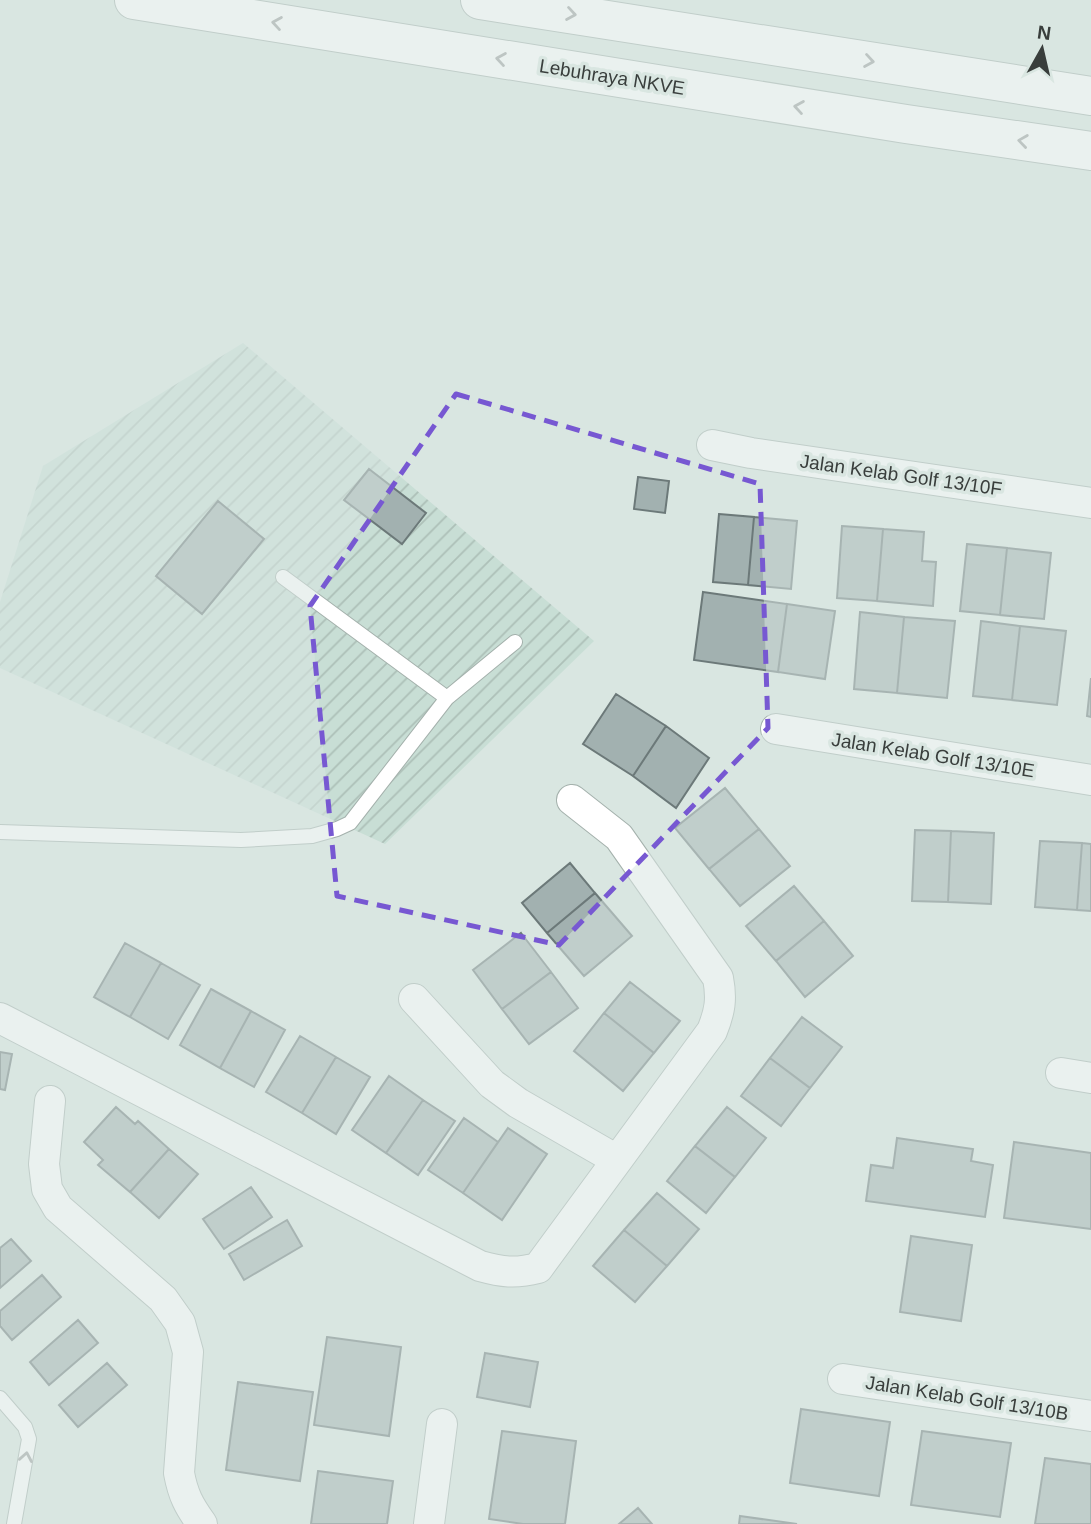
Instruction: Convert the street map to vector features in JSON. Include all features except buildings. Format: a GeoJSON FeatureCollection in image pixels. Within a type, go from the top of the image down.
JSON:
{"type":"FeatureCollection","features":[{"type":"Feature","properties":{"kind":"highway","name":"Lebuhraya NKVE"},"geometry":{"type":"LineString","coordinates":[[134,0],[906,124],[1091,151]]}},
{"type":"Feature","properties":{"kind":"highway"},"geometry":{"type":"LineString","coordinates":[[480,0],[1091,96]]}},
{"type":"Feature","properties":{"kind":"street","name":"Jalan Kelab Golf 13/10F"},"geometry":{"type":"LineString","coordinates":[[712,445],[1091,503]]}},
{"type":"Feature","properties":{"kind":"street","name":"Jalan Kelab Golf 13/10E"},"geometry":{"type":"LineString","coordinates":[[776,729],[1091,780]]}},
{"type":"Feature","properties":{"kind":"street"},"geometry":{"type":"LineString","coordinates":[[0,1018],[480,1266],[503,1272],[522,1272],[538,1268],[712,1031],[719,1013],[721,994],[718,978],[619,837],[572,800]]}},
{"type":"Feature","properties":{"kind":"street"},"geometry":{"type":"LineString","coordinates":[[414,999],[492,1084],[518,1103],[617,1160]]}},
{"type":"Feature","properties":{"kind":"street"},"geometry":{"type":"LineString","coordinates":[[1061,1073],[1091,1078]]}},
{"type":"Feature","properties":{"kind":"street"},"geometry":{"type":"LineString","coordinates":[[50,1101],[44,1164],[47,1189],[58,1208],[163,1299],[180,1323],[188,1352],[179,1473],[186,1500],[202,1524]]}},
{"type":"Feature","properties":{"kind":"street","name":"Jalan Kelab Golf 13/10B"},"geometry":{"type":"LineString","coordinates":[[843,1379],[1091,1416]]}},
{"type":"Feature","properties":{"kind":"street"},"geometry":{"type":"LineString","coordinates":[[429,1524],[442,1424]]}},
{"type":"Feature","properties":{"kind":"lane"},"geometry":{"type":"LineString","coordinates":[[283,577],[447,698]]}},
{"type":"Feature","properties":{"kind":"lane"},"geometry":{"type":"LineString","coordinates":[[0,832],[241,840],[312,836],[337,829],[351,823],[447,698],[515,642]]}},
{"type":"Feature","properties":{"kind":"lane"},"geometry":{"type":"LineString","coordinates":[[0,1398],[24,1427],[29,1439],[14,1524]]}},
{"type":"Feature","properties":{"kind":"highlighted area"},"geometry":{"type":"Polygon","coordinates":[[[456,394],[760,484],[768,728],[559,945],[337,896],[310,606],[456,394]]]}},
{"type":"Feature","properties":{"kind":"shaded area"},"geometry":{"type":"Polygon","coordinates":[[[243,343],[594,641],[385,844],[0,668],[0,602],[43,466],[243,343]]]}}]}
